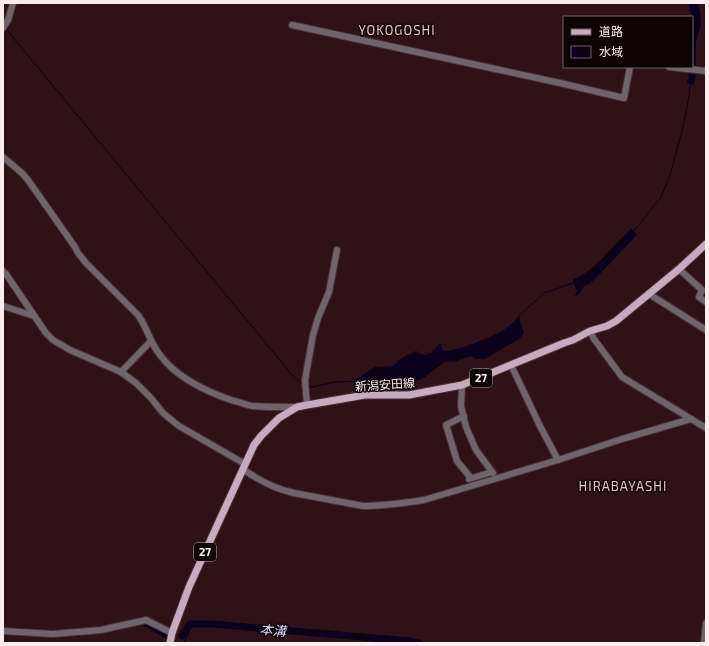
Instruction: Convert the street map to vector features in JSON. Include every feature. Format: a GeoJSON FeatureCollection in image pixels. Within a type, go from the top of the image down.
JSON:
{"type":"FeatureCollection","features":[{"type":"Feature","properties":{"kind":"main road","name":"新潟安田線"},"geometry":{"type":"LineString","coordinates":[[170,643],[188,587],[254,445],[260,436],[279,418],[297,407],[307,405],[365,395],[409,395],[462,386],[616,321],[679,269],[706,244]]}},
{"type":"Feature","properties":{"kind":"street"},"geometry":{"type":"LineString","coordinates":[[3,28],[6,24],[13,3]]}},
{"type":"Feature","properties":{"kind":"street"},"geometry":{"type":"LineString","coordinates":[[292,25],[624,98],[630,68]]}},
{"type":"Feature","properties":{"kind":"street"},"geometry":{"type":"LineString","coordinates":[[678,68],[703,70]]}},
{"type":"Feature","properties":{"kind":"street"},"geometry":{"type":"LineString","coordinates":[[3,156],[28,180],[86,263],[138,315],[151,342],[168,364],[195,385],[227,399],[250,406],[297,407]]}},
{"type":"Feature","properties":{"kind":"street"},"geometry":{"type":"LineString","coordinates":[[307,405],[305,380],[313,335],[318,318],[329,292],[337,250]]}},
{"type":"Feature","properties":{"kind":"street"},"geometry":{"type":"LineString","coordinates":[[679,269],[702,290],[699,298],[706,302]]}},
{"type":"Feature","properties":{"kind":"street"},"geometry":{"type":"LineString","coordinates":[[3,271],[46,333],[53,340],[70,350],[121,372],[136,383],[163,413],[179,426],[244,466],[272,486],[286,491],[363,506],[424,500],[558,460],[622,439],[691,420]]}},
{"type":"Feature","properties":{"kind":"street"},"geometry":{"type":"LineString","coordinates":[[649,294],[706,330]]}},
{"type":"Feature","properties":{"kind":"street"},"geometry":{"type":"LineString","coordinates":[[3,306],[34,316]]}},
{"type":"Feature","properties":{"kind":"street"},"geometry":{"type":"LineString","coordinates":[[590,331],[594,339],[622,377],[706,428]]}},
{"type":"Feature","properties":{"kind":"street"},"geometry":{"type":"LineString","coordinates":[[121,372],[151,342]]}},
{"type":"Feature","properties":{"kind":"street"},"geometry":{"type":"LineString","coordinates":[[511,365],[558,460]]}},
{"type":"Feature","properties":{"kind":"street"},"geometry":{"type":"LineString","coordinates":[[462,386],[461,406],[466,427],[476,450],[497,478]]}},
{"type":"Feature","properties":{"kind":"street"},"geometry":{"type":"LineString","coordinates":[[464,416],[446,425],[458,461],[468,473],[470,477],[469,479],[492,472]]}},
{"type":"Feature","properties":{"kind":"street"},"geometry":{"type":"LineString","coordinates":[[3,631],[54,634],[101,630],[146,620],[172,633]]}},
{"type":"Feature","properties":{"kind":"street"},"geometry":{"type":"LineString","coordinates":[[704,643],[706,623]]}},
{"type":"Feature","properties":{"kind":"water"},"geometry":{"type":"Polygon","coordinates":[[[688,3],[698,3],[701,26],[696,44],[696,77],[693,85],[687,83],[690,68],[693,68],[693,16],[692,16],[688,3]]]}},
{"type":"Feature","properties":{"kind":"water"},"geometry":{"type":"Polygon","coordinates":[[[631,228],[637,235],[594,280],[584,286],[580,293],[575,296],[577,291],[573,279],[595,266],[631,228]]]}},
{"type":"Feature","properties":{"kind":"water"},"geometry":{"type":"Polygon","coordinates":[[[519,316],[524,333],[519,339],[485,359],[476,359],[472,356],[454,362],[446,361],[425,377],[413,382],[355,381],[375,367],[393,366],[403,357],[416,351],[424,355],[431,353],[440,343],[443,351],[457,349],[475,343],[505,329],[519,316]]]}},
{"type":"Feature","properties":{"kind":"waterway"},"geometry":{"type":"LineString","coordinates":[[6,29],[293,376],[303,385]]}},
{"type":"Feature","properties":{"kind":"waterway"},"geometry":{"type":"LineString","coordinates":[[634,231],[661,197],[670,175],[683,127],[690,84]]}},
{"type":"Feature","properties":{"kind":"waterway"},"geometry":{"type":"LineString","coordinates":[[519,316],[544,293],[573,283]]}},
{"type":"Feature","properties":{"kind":"waterway"},"geometry":{"type":"LineString","coordinates":[[308,386],[312,387],[335,382],[357,381]]}},
{"type":"Feature","properties":{"kind":"waterway","name":"本溝"},"geometry":{"type":"LineString","coordinates":[[144,622],[168,636]]}},
{"type":"Feature","properties":{"kind":"waterway"},"geometry":{"type":"LineString","coordinates":[[183,643],[188,635],[190,624]]}},
{"type":"Feature","properties":{"kind":"waterway","name":"本溝"},"geometry":{"type":"LineString","coordinates":[[182,636],[190,624],[212,624],[419,643]]}},
{"type":"Feature","properties":{"kind":"district","name":"YOKOGOSHI"},"geometry":{"type":"Point","coordinates":[397,30]}},
{"type":"Feature","properties":{"kind":"district","name":"HIRABAYASHI"},"geometry":{"type":"Point","coordinates":[623,486]}}]}
